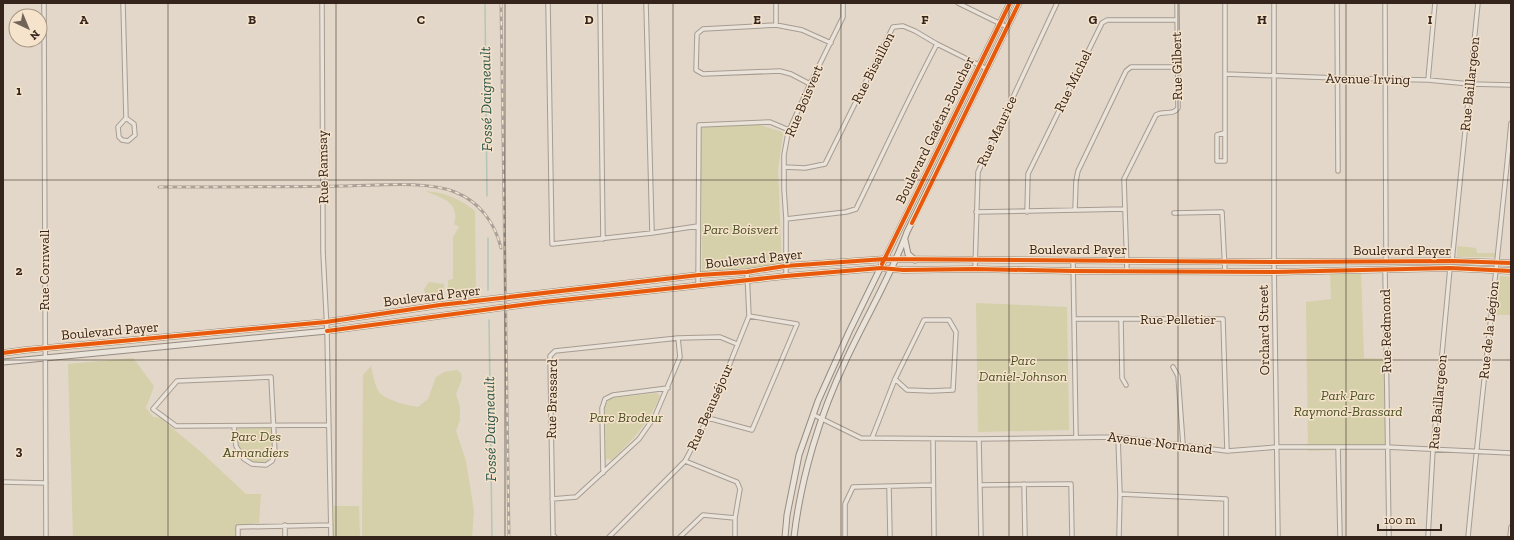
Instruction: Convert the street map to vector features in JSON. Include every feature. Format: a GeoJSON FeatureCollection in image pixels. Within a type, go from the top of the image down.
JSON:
{"type":"FeatureCollection","features":[{"type":"Feature","properties":{"kind":"street","name":"Rue Cornwall"},"geometry":{"type":"LineString","coordinates":[[44,3],[46,537]]}},
{"type":"Feature","properties":{"kind":"street"},"geometry":{"type":"LineString","coordinates":[[123,3],[126,118],[118,127],[119,137],[122,140],[128,141],[135,135],[134,124],[126,118]]}},
{"type":"Feature","properties":{"kind":"street","name":"Rue Ramsay"},"geometry":{"type":"LineString","coordinates":[[322,3],[324,252],[331,537]]}},
{"type":"Feature","properties":{"kind":"street"},"geometry":{"type":"LineString","coordinates":[[548,3],[552,244],[652,233],[698,226]]}},
{"type":"Feature","properties":{"kind":"street"},"geometry":{"type":"LineString","coordinates":[[600,3],[603,239]]}},
{"type":"Feature","properties":{"kind":"street"},"geometry":{"type":"LineString","coordinates":[[646,3],[652,233]]}},
{"type":"Feature","properties":{"kind":"street"},"geometry":{"type":"LineString","coordinates":[[776,3],[776,25]]}},
{"type":"Feature","properties":{"kind":"street","name":"Rue Boisvert"},"geometry":{"type":"LineString","coordinates":[[786,276],[784,155],[789,130],[843,17],[843,3]]}},
{"type":"Feature","properties":{"kind":"street"},"geometry":{"type":"LineString","coordinates":[[958,3],[1007,28]]}},
{"type":"Feature","properties":{"kind":"street","name":"Boulevard Gaétan-Boucher"},"geometry":{"type":"LineString","coordinates":[[785,537],[787,515],[799,455],[814,415],[849,332],[1010,3]]}},
{"type":"Feature","properties":{"kind":"street","name":"Boulevard Gaétan-Boucher"},"geometry":{"type":"LineString","coordinates":[[794,537],[800,497],[826,405],[845,361],[892,269],[905,238],[1019,3]]}},
{"type":"Feature","properties":{"kind":"street","name":"Rue Maurice"},"geometry":{"type":"LineString","coordinates":[[975,269],[977,260],[976,212],[978,172],[1057,3]]}},
{"type":"Feature","properties":{"kind":"street","name":"Rue Gilbert"},"geometry":{"type":"LineString","coordinates":[[1127,271],[1124,179],[1156,115],[1159,112],[1173,112],[1178,108],[1177,3]]}},
{"type":"Feature","properties":{"kind":"street"},"geometry":{"type":"LineString","coordinates":[[1224,133],[1217,135],[1217,161],[1225,162],[1225,3]]}},
{"type":"Feature","properties":{"kind":"street","name":"Orchard Street"},"geometry":{"type":"LineString","coordinates":[[1274,3],[1274,262],[1278,537]]}},
{"type":"Feature","properties":{"kind":"street"},"geometry":{"type":"LineString","coordinates":[[1337,3],[1338,171]]}},
{"type":"Feature","properties":{"kind":"street"},"geometry":{"type":"LineString","coordinates":[[1385,3],[1386,261]]}},
{"type":"Feature","properties":{"kind":"street"},"geometry":{"type":"LineString","coordinates":[[1428,80],[1435,3]]}},
{"type":"Feature","properties":{"kind":"street","name":"Rue Baillargeon"},"geometry":{"type":"LineString","coordinates":[[1452,261],[1478,3]]}},
{"type":"Feature","properties":{"kind":"street","name":"Rue Michel"},"geometry":{"type":"LineString","coordinates":[[1027,212],[1028,174],[1102,23],[1107,20],[1177,20]]}},
{"type":"Feature","properties":{"kind":"street"},"geometry":{"type":"LineString","coordinates":[[810,84],[791,74],[780,71],[703,74],[696,70],[697,34],[703,28],[776,25],[802,30],[831,43]]}},
{"type":"Feature","properties":{"kind":"street","name":"Rue Bisaillon"},"geometry":{"type":"LineString","coordinates":[[784,167],[805,168],[825,164],[893,27],[903,26],[915,31],[937,44],[987,69]]}},
{"type":"Feature","properties":{"kind":"street"},"geometry":{"type":"LineString","coordinates":[[786,219],[846,212],[856,209],[882,159],[908,99],[937,44]]}},
{"type":"Feature","properties":{"kind":"street"},"geometry":{"type":"LineString","coordinates":[[1076,210],[1076,181],[1078,171],[1126,71],[1131,67],[1178,67]]}},
{"type":"Feature","properties":{"kind":"street","name":"Avenue Irving"},"geometry":{"type":"LineString","coordinates":[[1225,74],[1428,80],[1470,84],[1511,85]]}},
{"type":"Feature","properties":{"kind":"street"},"geometry":{"type":"LineString","coordinates":[[698,285],[699,126],[770,122],[789,130]]}},
{"type":"Feature","properties":{"kind":"street","name":"Rue de la Légion"},"geometry":{"type":"LineString","coordinates":[[1468,537],[1511,123]]}},
{"type":"Feature","properties":{"kind":"street"},"geometry":{"type":"LineString","coordinates":[[928,171],[936,175]]}},
{"type":"Feature","properties":{"kind":"street"},"geometry":{"type":"LineString","coordinates":[[976,212],[1125,209]]}},
{"type":"Feature","properties":{"kind":"street"},"geometry":{"type":"LineString","coordinates":[[1174,213],[1222,212],[1225,272]]}},
{"type":"Feature","properties":{"kind":"street"},"geometry":{"type":"LineString","coordinates":[[905,238],[908,254],[914,260]]}},
{"type":"Feature","properties":{"kind":"street","name":"Boulevard Payer"},"geometry":{"type":"LineString","coordinates":[[3,353],[326,322],[440,305],[699,275],[747,272],[785,266],[834,262],[896,259],[1274,262],[1452,261],[1511,263]]}},
{"type":"Feature","properties":{"kind":"street"},"geometry":{"type":"LineString","coordinates":[[1073,260],[1076,436]]}},
{"type":"Feature","properties":{"kind":"street"},"geometry":{"type":"LineString","coordinates":[[834,262],[835,272]]}},
{"type":"Feature","properties":{"kind":"street","name":"Boulevard Payer"},"geometry":{"type":"LineString","coordinates":[[3,362],[327,331],[553,301],[786,276],[881,268],[903,270],[975,269],[1275,272],[1450,268],[1511,271]]}},
{"type":"Feature","properties":{"kind":"street","name":"Rue Baillargeon"},"geometry":{"type":"LineString","coordinates":[[1428,537],[1433,450],[1450,268]]}},
{"type":"Feature","properties":{"kind":"street","name":"Rue Redmond"},"geometry":{"type":"LineString","coordinates":[[1385,270],[1389,537]]}},
{"type":"Feature","properties":{"kind":"street","name":"Rue Beauséjour"},"geometry":{"type":"LineString","coordinates":[[609,537],[685,461],[708,418],[749,316],[747,272]]}},
{"type":"Feature","properties":{"kind":"street"},"geometry":{"type":"LineString","coordinates":[[552,292],[553,301]]}},
{"type":"Feature","properties":{"kind":"street"},"geometry":{"type":"LineString","coordinates":[[708,418],[752,430],[797,324],[749,316]]}},
{"type":"Feature","properties":{"kind":"street","name":"Rue Pelletier"},"geometry":{"type":"LineString","coordinates":[[1074,319],[1223,319],[1227,451]]}},
{"type":"Feature","properties":{"kind":"street"},"geometry":{"type":"LineString","coordinates":[[1121,319],[1122,378],[1126,385]]}},
{"type":"Feature","properties":{"kind":"street"},"geometry":{"type":"LineString","coordinates":[[872,438],[895,379],[924,320],[949,320],[956,332],[953,390],[907,390],[895,379]]}},
{"type":"Feature","properties":{"kind":"street","name":"Rue Brassard"},"geometry":{"type":"LineString","coordinates":[[555,537],[553,535],[552,499],[550,356],[555,351],[678,338],[720,337],[738,344]]}},
{"type":"Feature","properties":{"kind":"street"},"geometry":{"type":"LineString","coordinates":[[552,499],[576,497],[639,439],[656,416],[680,357],[678,338]]}},
{"type":"Feature","properties":{"kind":"street"},"geometry":{"type":"LineString","coordinates":[[1173,367],[1178,376],[1183,444]]}},
{"type":"Feature","properties":{"kind":"street"},"geometry":{"type":"LineString","coordinates":[[234,426],[236,446],[244,459],[252,464],[266,465],[272,461],[275,454],[273,425],[271,377],[177,381],[153,409],[176,426],[234,426],[273,425],[329,425]]}},
{"type":"Feature","properties":{"kind":"street"},"geometry":{"type":"LineString","coordinates":[[603,473],[602,408],[605,399],[613,395],[668,388]]}},
{"type":"Feature","properties":{"kind":"street","name":"Avenue Normand"},"geometry":{"type":"LineString","coordinates":[[814,415],[861,438],[979,439],[1076,436],[1118,437],[1183,444],[1227,451],[1277,447],[1388,446],[1433,450],[1511,453]]}},
{"type":"Feature","properties":{"kind":"street"},"geometry":{"type":"LineString","coordinates":[[1118,437],[1120,537]]}},
{"type":"Feature","properties":{"kind":"street"},"geometry":{"type":"LineString","coordinates":[[933,439],[934,537]]}},
{"type":"Feature","properties":{"kind":"street"},"geometry":{"type":"LineString","coordinates":[[979,439],[981,537]]}},
{"type":"Feature","properties":{"kind":"street"},"geometry":{"type":"LineString","coordinates":[[1338,447],[1340,537]]}},
{"type":"Feature","properties":{"kind":"street"},"geometry":{"type":"LineString","coordinates":[[685,461],[737,482],[740,489],[735,518],[735,537]]}},
{"type":"Feature","properties":{"kind":"street"},"geometry":{"type":"LineString","coordinates":[[3,482],[46,483]]}},
{"type":"Feature","properties":{"kind":"street"},"geometry":{"type":"LineString","coordinates":[[1024,484],[1025,537]]}},
{"type":"Feature","properties":{"kind":"street"},"geometry":{"type":"LineString","coordinates":[[980,485],[1071,484],[1072,537]]}},
{"type":"Feature","properties":{"kind":"street"},"geometry":{"type":"LineString","coordinates":[[845,537],[845,504],[853,487],[933,485]]}},
{"type":"Feature","properties":{"kind":"street"},"geometry":{"type":"LineString","coordinates":[[889,487],[890,537]]}},
{"type":"Feature","properties":{"kind":"street"},"geometry":{"type":"LineString","coordinates":[[1120,494],[1226,499],[1226,537]]}},
{"type":"Feature","properties":{"kind":"street"},"geometry":{"type":"LineString","coordinates":[[680,537],[703,515],[735,518]]}},
{"type":"Feature","properties":{"kind":"street"},"geometry":{"type":"LineString","coordinates":[[285,525],[285,537]]}},
{"type":"Feature","properties":{"kind":"street"},"geometry":{"type":"LineString","coordinates":[[238,537],[238,526],[331,525]]}},
{"type":"Feature","properties":{"kind":"street"},"geometry":{"type":"LineString","coordinates":[[1510,537],[1511,527]]}},
{"type":"Feature","properties":{"kind":"green space","name":"Parc Boisvert"},"geometry":{"type":"Polygon","coordinates":[[[757,124],[782,132],[783,134],[778,169],[782,266],[702,273],[701,131],[704,125],[757,124]]]}},
{"type":"Feature","properties":{"kind":"green space"},"geometry":{"type":"Polygon","coordinates":[[[425,191],[452,197],[475,211],[476,296],[465,298],[462,293],[457,294],[454,299],[451,299],[448,295],[448,280],[453,279],[453,237],[459,227],[454,224],[455,210],[452,205],[443,198],[425,191]]]}},
{"type":"Feature","properties":{"kind":"green space"},"geometry":{"type":"Polygon","coordinates":[[[1457,246],[1476,248],[1477,253],[1495,253],[1495,257],[1457,257],[1457,246]]]}},
{"type":"Feature","properties":{"kind":"green space","name":"Park Parc Raymond-Brassard"},"geometry":{"type":"Polygon","coordinates":[[[1330,273],[1361,274],[1364,358],[1388,359],[1388,448],[1308,451],[1306,302],[1331,299],[1330,273]]]}},
{"type":"Feature","properties":{"kind":"green space"},"geometry":{"type":"Polygon","coordinates":[[[1500,276],[1511,277],[1511,315],[1496,315],[1500,276]]]}},
{"type":"Feature","properties":{"kind":"green space"},"geometry":{"type":"Polygon","coordinates":[[[429,282],[444,284],[444,295],[440,300],[427,301],[424,289],[429,282]]]}},
{"type":"Feature","properties":{"kind":"green space","name":"Parc Daniel-Johnson"},"geometry":{"type":"Polygon","coordinates":[[[976,303],[1067,307],[1069,430],[978,432],[976,303]]]}},
{"type":"Feature","properties":{"kind":"green space"},"geometry":{"type":"Polygon","coordinates":[[[133,358],[154,386],[146,408],[153,417],[163,418],[165,422],[201,452],[246,494],[261,494],[259,523],[236,525],[236,537],[73,537],[68,364],[133,358]]]}},
{"type":"Feature","properties":{"kind":"green space"},"geometry":{"type":"Polygon","coordinates":[[[371,366],[376,386],[382,395],[404,404],[418,407],[428,399],[436,377],[444,372],[457,370],[461,373],[462,379],[456,394],[460,407],[460,420],[456,431],[466,461],[474,511],[472,537],[362,537],[363,375],[371,366]]]}},
{"type":"Feature","properties":{"kind":"green space","name":"Parc Brodeur"},"geometry":{"type":"Polygon","coordinates":[[[657,393],[660,396],[650,415],[639,431],[612,460],[606,459],[605,404],[611,398],[657,393]]]}},
{"type":"Feature","properties":{"kind":"green space","name":"Parc Des Armandiers"},"geometry":{"type":"Polygon","coordinates":[[[273,425],[275,455],[272,461],[266,465],[252,464],[244,459],[236,446],[234,426],[273,425]]]}},
{"type":"Feature","properties":{"kind":"green space"},"geometry":{"type":"Polygon","coordinates":[[[334,506],[359,506],[360,537],[334,537],[334,506]]]}},
{"type":"Feature","properties":{"kind":"waterway","name":"Fossé Daigneault"},"geometry":{"type":"LineString","coordinates":[[485,3],[487,196]]}},
{"type":"Feature","properties":{"kind":"waterway","name":"Fossé Daigneault"},"geometry":{"type":"LineString","coordinates":[[488,238],[488,290]]}},
{"type":"Feature","properties":{"kind":"waterway","name":"Fossé Daigneault"},"geometry":{"type":"LineString","coordinates":[[489,320],[492,537]]}},
{"type":"Feature","properties":{"kind":"railway"},"geometry":{"type":"LineString","coordinates":[[501,3],[509,537]]}},
{"type":"Feature","properties":{"kind":"railway"},"geometry":{"type":"LineString","coordinates":[[159,187],[295,187],[399,184],[443,188],[464,196],[472,201],[485,214],[495,230],[501,248]]}},
{"type":"Feature","properties":{"kind":"cycle path"},"geometry":{"type":"LineString","coordinates":[[882,264],[1010,3]]}},
{"type":"Feature","properties":{"kind":"cycle path"},"geometry":{"type":"LineString","coordinates":[[912,223],[1019,3]]}},
{"type":"Feature","properties":{"kind":"cycle path"},"geometry":{"type":"LineString","coordinates":[[3,353],[326,322],[440,305],[699,275],[747,272],[785,266],[885,259],[1274,262],[1452,261],[1511,263]]}},
{"type":"Feature","properties":{"kind":"cycle path"},"geometry":{"type":"LineString","coordinates":[[327,331],[544,302],[786,276],[881,268],[903,270],[975,269],[1275,272],[1450,268],[1511,271]]}}]}
